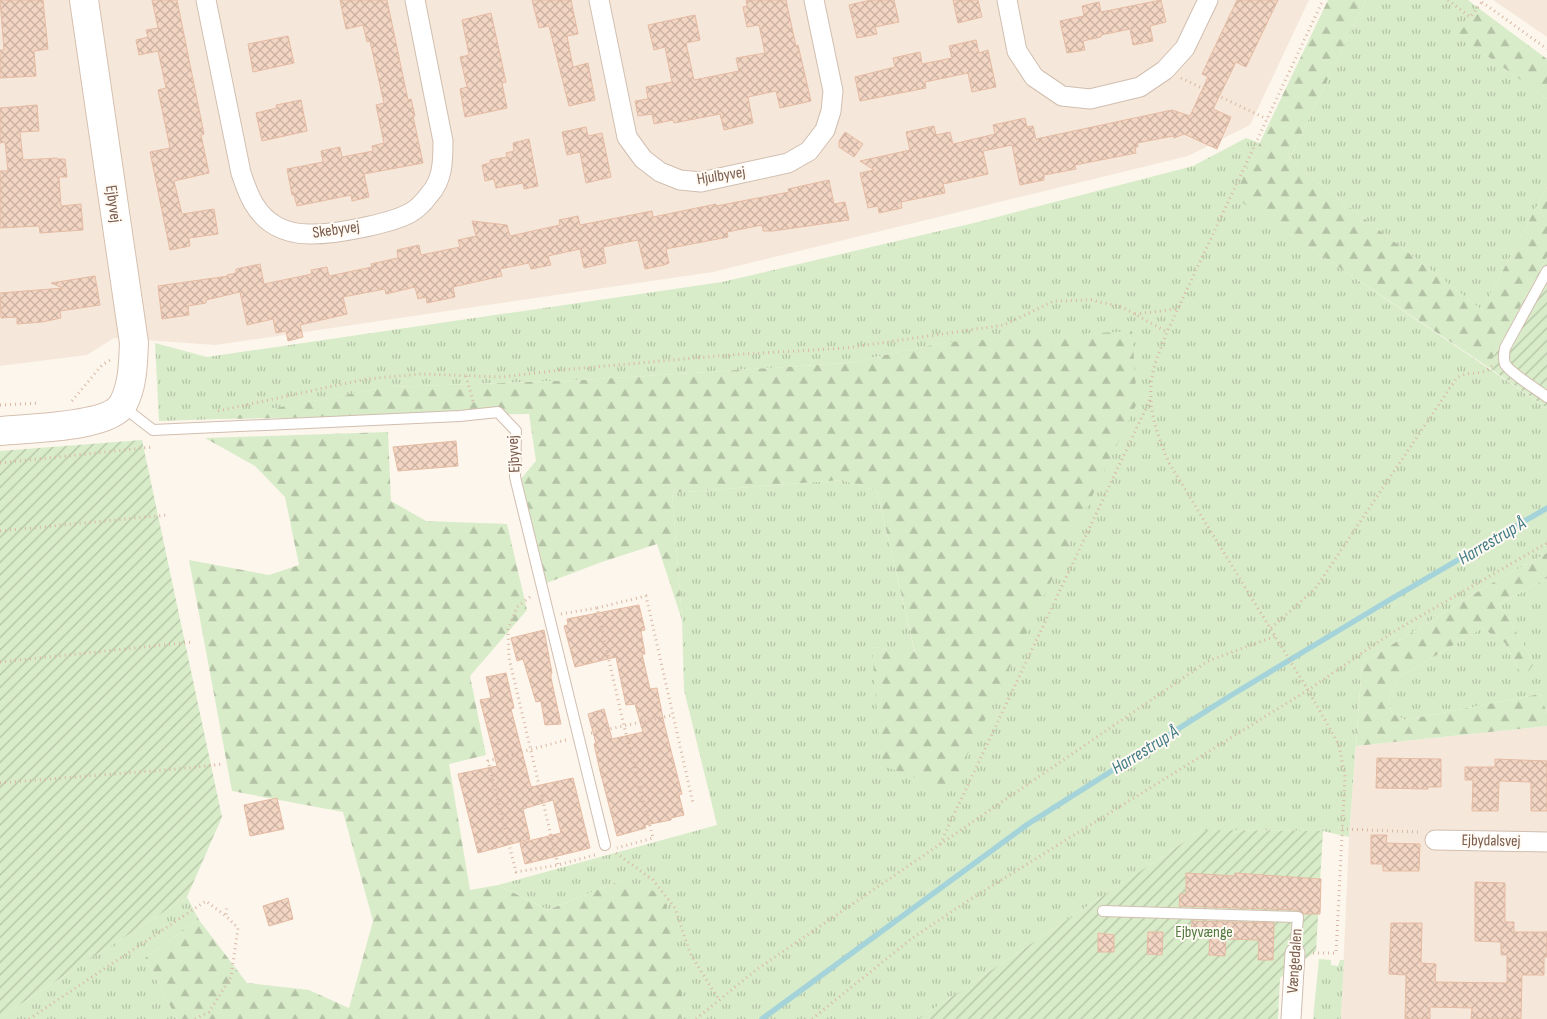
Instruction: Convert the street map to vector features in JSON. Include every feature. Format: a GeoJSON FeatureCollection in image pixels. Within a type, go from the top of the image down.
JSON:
{"type":"FeatureCollection","features":[{"type":"Feature","properties":{"kind":"street","name":"Ejbyvej"},"geometry":{"type":"LineString","coordinates":[[84,0],[134,343],[132,381],[122,406]]}},
{"type":"Feature","properties":{"kind":"street","name":"Skebyvej"},"geometry":{"type":"LineString","coordinates":[[206,0],[241,173],[248,193],[253,204],[264,217],[276,226],[290,232],[308,235],[331,233],[372,225],[411,212],[431,194],[440,178],[443,161],[443,141],[415,0]]}},
{"type":"Feature","properties":{"kind":"street","name":"Hjulbyvej"},"geometry":{"type":"LineString","coordinates":[[599,0],[627,137],[643,159],[660,172],[680,180],[701,182],[788,163],[809,151],[825,130],[831,111],[833,91],[814,0]]}},
{"type":"Feature","properties":{"kind":"street"},"geometry":{"type":"LineString","coordinates":[[1007,0],[1017,51],[1034,77],[1062,96],[1090,100],[1140,87],[1165,70],[1186,48],[1208,0]]}},
{"type":"Feature","properties":{"kind":"street"},"geometry":{"type":"LineString","coordinates":[[0,431],[78,424],[106,417],[122,406]]}},
{"type":"Feature","properties":{"kind":"street","name":"Ejbydalsvej"},"geometry":{"type":"LineString","coordinates":[[1435,840],[1547,842]]}},
{"type":"Feature","properties":{"kind":"street","name":"Vængedalen"},"geometry":{"type":"LineString","coordinates":[[1291,1019],[1295,954]]}},
{"type":"Feature","properties":{"kind":"lane"},"geometry":{"type":"LineString","coordinates":[[1547,271],[1505,348],[1504,361],[1509,369],[1547,398]]}},
{"type":"Feature","properties":{"kind":"lane","name":"Ejbyvej"},"geometry":{"type":"LineString","coordinates":[[122,406],[153,430],[498,412],[516,431],[515,477],[606,845]]}},
{"type":"Feature","properties":{"kind":"lane","name":"Vængedalen"},"geometry":{"type":"LineString","coordinates":[[1103,911],[1298,917],[1295,954]]}},
{"type":"Feature","properties":{"kind":"path"},"geometry":{"type":"LineString","coordinates":[[1295,954],[1336,952],[1344,777],[1339,745],[1276,636],[1169,463],[1156,430],[1151,399],[1152,376],[1166,332],[1323,0]]}},
{"type":"Feature","properties":{"kind":"path"},"geometry":{"type":"LineString","coordinates":[[1448,0],[1470,17],[1483,1],[1547,49]]}},
{"type":"Feature","properties":{"kind":"path"},"geometry":{"type":"LineString","coordinates":[[1165,70],[1266,119]]}},
{"type":"Feature","properties":{"kind":"path"},"geometry":{"type":"LineString","coordinates":[[210,413],[366,379],[421,374],[502,378],[560,370],[728,355],[846,348],[1004,325],[1054,301],[1092,300],[1122,307],[1166,332]]}},
{"type":"Feature","properties":{"kind":"path"},"geometry":{"type":"LineString","coordinates":[[1135,314],[1177,309]]}},
{"type":"Feature","properties":{"kind":"path"},"geometry":{"type":"LineString","coordinates":[[70,404],[102,365],[134,343]]}},
{"type":"Feature","properties":{"kind":"path"},"geometry":{"type":"LineString","coordinates":[[1271,628],[1316,589],[1456,379],[1464,374],[1483,373],[1496,363],[1504,361]]}},
{"type":"Feature","properties":{"kind":"path"},"geometry":{"type":"LineString","coordinates":[[466,376],[476,414]]}},
{"type":"Feature","properties":{"kind":"path"},"geometry":{"type":"LineString","coordinates":[[939,845],[1151,399]]}},
{"type":"Feature","properties":{"kind":"path"},"geometry":{"type":"LineString","coordinates":[[0,463],[153,447]]}},
{"type":"Feature","properties":{"kind":"path"},"geometry":{"type":"LineString","coordinates":[[0,532],[167,515]]}},
{"type":"Feature","properties":{"kind":"path"},"geometry":{"type":"LineString","coordinates":[[812,1019],[911,939],[966,902],[1308,690],[1394,632],[1547,543]]}},
{"type":"Feature","properties":{"kind":"path"},"geometry":{"type":"LineString","coordinates":[[542,588],[516,607],[508,629],[509,658],[558,865]]}},
{"type":"Feature","properties":{"kind":"path"},"geometry":{"type":"LineString","coordinates":[[549,616],[597,608],[646,596],[693,803]]}},
{"type":"Feature","properties":{"kind":"path"},"geometry":{"type":"LineString","coordinates":[[597,608],[624,726],[653,838],[611,850],[653,880],[675,908],[690,952],[719,1000]]}},
{"type":"Feature","properties":{"kind":"path"},"geometry":{"type":"LineString","coordinates":[[696,1019],[756,970],[1208,661],[1276,636]]}},
{"type":"Feature","properties":{"kind":"path"},"geometry":{"type":"LineString","coordinates":[[0,662],[192,642]]}},
{"type":"Feature","properties":{"kind":"path"},"geometry":{"type":"LineString","coordinates":[[606,845],[603,853],[558,865],[516,872],[488,762],[578,736],[673,714]]}},
{"type":"Feature","properties":{"kind":"path"},"geometry":{"type":"LineString","coordinates":[[0,783],[222,764]]}},
{"type":"Feature","properties":{"kind":"path"},"geometry":{"type":"LineString","coordinates":[[1342,829],[1427,833],[1435,840]]}},
{"type":"Feature","properties":{"kind":"path"},"geometry":{"type":"LineString","coordinates":[[29,1019],[206,901],[238,928],[231,977],[209,1012],[195,1019]]}},
{"type":"Feature","properties":{"kind":"path"},"geometry":{"type":"LineString","coordinates":[[226,916],[227,905]]}},
{"type":"Feature","properties":{"kind":"shaded area"},"geometry":{"type":"Polygon","coordinates":[[[0,0],[1309,0],[1250,125],[1188,156],[713,272],[216,345],[114,338],[87,355],[0,366],[0,0]]]}},
{"type":"Feature","properties":{"kind":"shaded area"},"geometry":{"type":"Polygon","coordinates":[[[1493,0],[1547,0],[1547,37],[1493,0]]]}},
{"type":"Feature","properties":{"kind":"shaded area"},"geometry":{"type":"Polygon","coordinates":[[[1547,726],[1547,1019],[1341,1019],[1349,837],[1356,746],[1547,726]]]}},
{"type":"Feature","properties":{"kind":"green space"},"geometry":{"type":"Polygon","coordinates":[[[1328,0],[1366,0],[1289,160],[1482,310],[1547,187],[1547,257],[1488,367],[1234,197],[1328,0]]]}},
{"type":"Feature","properties":{"kind":"green space"},"geometry":{"type":"Polygon","coordinates":[[[1366,0],[1468,0],[1481,10],[1458,34],[1547,99],[1547,187],[1482,310],[1289,160],[1366,0]]]}},
{"type":"Feature","properties":{"kind":"green space"},"geometry":{"type":"Polygon","coordinates":[[[1481,10],[1547,59],[1547,99],[1457,34],[1481,10]]]}},
{"type":"Feature","properties":{"kind":"green space"},"geometry":{"type":"Polygon","coordinates":[[[1246,138],[1260,143],[1235,197],[1547,408],[1547,553],[1487,586],[1362,663],[1349,837],[1323,831],[1202,830],[918,1019],[679,1019],[685,1014],[622,880],[548,910],[498,885],[717,825],[684,690],[682,620],[672,493],[842,480],[877,491],[915,653],[873,647],[950,791],[947,342],[847,363],[584,380],[387,387],[219,419],[159,421],[155,343],[207,357],[722,282],[978,222],[1193,166],[1246,138]]]}},
{"type":"Feature","properties":{"kind":"green space"},"geometry":{"type":"Polygon","coordinates":[[[1547,257],[1547,408],[1488,367],[1547,257]]]}},
{"type":"Feature","properties":{"kind":"green space"},"geometry":{"type":"Polygon","coordinates":[[[1132,331],[1137,403],[950,791],[881,765],[872,647],[915,652],[877,491],[842,480],[672,493],[682,620],[657,544],[544,584],[519,481],[536,461],[529,414],[217,419],[387,387],[584,380],[847,363],[947,342],[1132,331]]]}},
{"type":"Feature","properties":{"kind":"green space"},"geometry":{"type":"Polygon","coordinates":[[[388,432],[391,501],[426,521],[507,524],[527,610],[470,676],[486,755],[449,764],[470,890],[498,885],[548,910],[622,880],[664,895],[685,1014],[679,1019],[177,1019],[145,958],[199,920],[247,983],[309,990],[349,1008],[373,921],[343,812],[232,791],[189,560],[269,575],[299,565],[285,497],[255,466],[205,438],[388,432]]]}},
{"type":"Feature","properties":{"kind":"green space"},"geometry":{"type":"Polygon","coordinates":[[[142,440],[222,817],[187,897],[0,1017],[0,451],[142,440]]]}},
{"type":"Feature","properties":{"kind":"green space"},"geometry":{"type":"Polygon","coordinates":[[[1547,553],[1547,578],[1500,604],[1534,663],[1525,677],[1518,669],[1505,643],[1482,628],[1398,678],[1388,700],[1392,713],[1405,720],[1540,694],[1547,713],[1547,726],[1356,746],[1362,663],[1487,586],[1547,553]]]}},
{"type":"Feature","properties":{"kind":"green space"},"geometry":{"type":"Polygon","coordinates":[[[1547,578],[1547,713],[1540,694],[1405,720],[1392,713],[1388,700],[1398,678],[1482,628],[1505,643],[1518,669],[1534,663],[1500,604],[1547,578]]]}},
{"type":"Feature","properties":{"kind":"green space","name":"Ejbyvænge"},"geometry":{"type":"Polygon","coordinates":[[[1202,830],[1323,831],[1316,951],[1280,978],[1278,1019],[918,1019],[1202,830]]]}},
{"type":"Feature","properties":{"kind":"green space"},"geometry":{"type":"Polygon","coordinates":[[[187,897],[199,920],[145,958],[177,1019],[0,1019],[0,1017],[187,897]]]}},
{"type":"Feature","properties":{"kind":"green space"},"geometry":{"type":"Polygon","coordinates":[[[1319,959],[1331,960],[1331,965],[1338,966],[1340,960],[1344,960],[1341,1019],[1313,1019],[1319,959]]]}},
{"type":"Feature","properties":{"kind":"building"},"geometry":{"type":"Polygon","coordinates":[[[0,0],[43,0],[48,49],[34,51],[36,76],[0,78],[0,50],[4,50],[0,0]]]}},
{"type":"Feature","properties":{"kind":"building"},"geometry":{"type":"Polygon","coordinates":[[[152,0],[177,0],[204,134],[201,135],[209,173],[174,181],[182,214],[214,209],[218,234],[189,238],[190,246],[170,250],[150,152],[170,148],[158,90],[166,88],[158,51],[139,55],[136,40],[148,37],[146,30],[158,28],[152,0]]]}},
{"type":"Feature","properties":{"kind":"building"},"geometry":{"type":"Polygon","coordinates":[[[340,0],[387,0],[408,100],[411,99],[415,116],[413,116],[423,163],[364,174],[369,197],[352,201],[351,195],[297,206],[294,195],[292,195],[287,169],[323,162],[321,151],[340,147],[342,157],[373,151],[372,146],[384,143],[376,105],[384,103],[370,41],[367,42],[363,25],[346,29],[340,0]]]}},
{"type":"Feature","properties":{"kind":"building"},"geometry":{"type":"Polygon","coordinates":[[[532,0],[571,0],[578,34],[567,36],[573,67],[588,63],[595,100],[569,106],[549,26],[539,28],[532,0]]]}},
{"type":"Feature","properties":{"kind":"building"},"geometry":{"type":"Polygon","coordinates":[[[746,0],[786,0],[811,101],[780,108],[776,91],[748,97],[753,123],[724,130],[720,114],[674,123],[673,120],[654,124],[652,114],[638,116],[635,101],[648,99],[646,87],[672,82],[665,47],[654,50],[648,25],[695,15],[700,40],[686,43],[694,80],[739,71],[736,58],[765,53],[759,25],[747,27],[743,7],[747,6],[746,0]]]}},
{"type":"Feature","properties":{"kind":"building"},"geometry":{"type":"Polygon","coordinates":[[[871,0],[894,0],[899,22],[875,27],[877,34],[857,38],[849,5],[871,0]]]}},
{"type":"Feature","properties":{"kind":"building"},"geometry":{"type":"Polygon","coordinates":[[[953,0],[978,0],[982,17],[958,23],[953,0]]]}},
{"type":"Feature","properties":{"kind":"building"},"geometry":{"type":"Polygon","coordinates":[[[1161,0],[1166,22],[1150,26],[1153,41],[1133,45],[1130,29],[1083,41],[1085,50],[1067,53],[1060,21],[1084,16],[1082,6],[1099,2],[1101,12],[1161,0]]]}},
{"type":"Feature","properties":{"kind":"building"},"geometry":{"type":"Polygon","coordinates":[[[1237,0],[1278,0],[1246,67],[1236,62],[1213,109],[1231,117],[1217,149],[1184,134],[1174,138],[1173,136],[1137,143],[1138,147],[1135,147],[1136,153],[1075,165],[1076,169],[1044,175],[1044,180],[1020,185],[1012,145],[983,151],[988,174],[943,184],[945,193],[901,202],[902,208],[879,213],[878,206],[868,208],[860,173],[874,170],[860,161],[910,150],[906,132],[934,126],[936,135],[950,132],[953,144],[995,134],[993,125],[1025,118],[1027,127],[1033,126],[1036,139],[1172,110],[1190,116],[1208,77],[1202,74],[1237,0]]]}},
{"type":"Feature","properties":{"kind":"building"},"geometry":{"type":"Polygon","coordinates":[[[491,13],[506,82],[502,83],[507,108],[465,117],[460,89],[467,87],[460,57],[469,55],[462,20],[491,13]]]}},
{"type":"Feature","properties":{"kind":"building"},"geometry":{"type":"Polygon","coordinates":[[[288,36],[294,63],[253,72],[248,44],[288,36]]]}},
{"type":"Feature","properties":{"kind":"building"},"geometry":{"type":"Polygon","coordinates":[[[976,40],[979,53],[988,50],[996,87],[972,92],[968,73],[925,82],[926,88],[860,101],[855,77],[895,67],[893,58],[920,52],[922,64],[952,58],[949,46],[976,40]]]}},
{"type":"Feature","properties":{"kind":"building"},"geometry":{"type":"Polygon","coordinates":[[[301,100],[307,131],[262,141],[256,113],[277,108],[276,105],[301,100]]]}},
{"type":"Feature","properties":{"kind":"building"},"geometry":{"type":"Polygon","coordinates":[[[37,105],[39,131],[20,132],[23,160],[65,159],[67,177],[59,177],[61,206],[81,204],[83,230],[40,233],[39,226],[0,228],[0,171],[8,171],[5,142],[0,143],[0,108],[37,105]]]}},
{"type":"Feature","properties":{"kind":"building"},"geometry":{"type":"Polygon","coordinates":[[[586,127],[588,136],[602,133],[611,177],[586,183],[580,152],[567,155],[562,132],[586,127]]]}},
{"type":"Feature","properties":{"kind":"building"},"geometry":{"type":"Polygon","coordinates":[[[845,132],[863,144],[854,157],[839,147],[839,141],[845,132]]]}},
{"type":"Feature","properties":{"kind":"building"},"geometry":{"type":"Polygon","coordinates":[[[529,139],[538,186],[524,189],[523,183],[496,188],[494,179],[485,181],[482,165],[490,163],[490,160],[507,157],[506,153],[514,151],[513,143],[529,139]]]}},
{"type":"Feature","properties":{"kind":"building"},"geometry":{"type":"Polygon","coordinates":[[[829,180],[834,204],[845,202],[849,220],[773,231],[763,231],[762,225],[727,232],[728,237],[666,249],[669,263],[645,269],[638,240],[603,247],[606,263],[584,268],[580,249],[548,256],[551,265],[531,269],[529,263],[500,269],[502,276],[453,287],[455,297],[427,303],[426,297],[418,299],[415,287],[386,294],[385,289],[343,297],[347,314],[300,325],[303,337],[288,341],[286,331],[276,333],[273,319],[247,325],[240,292],[206,300],[206,303],[188,306],[189,315],[162,319],[158,286],[228,276],[236,273],[236,269],[260,264],[264,284],[312,274],[311,270],[327,267],[329,276],[372,267],[371,264],[398,258],[397,250],[419,245],[421,255],[460,247],[458,240],[476,236],[472,221],[507,225],[510,236],[560,225],[559,220],[578,216],[580,225],[652,211],[653,217],[789,192],[788,189],[829,180]]]}},
{"type":"Feature","properties":{"kind":"building"},"geometry":{"type":"Polygon","coordinates":[[[95,276],[100,305],[60,311],[61,318],[42,322],[17,324],[17,317],[1,318],[0,293],[63,288],[51,283],[95,276]]]}},
{"type":"Feature","properties":{"kind":"building"},"geometry":{"type":"Polygon","coordinates":[[[456,441],[458,466],[398,471],[393,447],[456,441]]]}},
{"type":"Feature","properties":{"kind":"building"},"geometry":{"type":"Polygon","coordinates":[[[639,605],[645,630],[641,631],[645,654],[642,654],[650,689],[657,688],[682,794],[679,795],[684,815],[671,818],[671,820],[645,825],[646,828],[617,836],[600,771],[594,744],[596,743],[588,714],[604,709],[612,739],[643,732],[635,704],[626,705],[616,657],[575,667],[564,626],[568,625],[567,619],[639,605]]]}},
{"type":"Feature","properties":{"kind":"building"},"geometry":{"type":"Polygon","coordinates":[[[544,630],[552,673],[551,678],[561,724],[545,725],[541,701],[536,702],[523,659],[517,661],[511,638],[544,630]]]}},
{"type":"Feature","properties":{"kind":"building"},"geometry":{"type":"Polygon","coordinates":[[[506,673],[514,708],[511,709],[531,787],[573,778],[590,848],[525,864],[520,843],[561,833],[553,800],[523,809],[530,839],[478,853],[458,774],[497,766],[480,700],[491,698],[486,677],[506,673]]]}},
{"type":"Feature","properties":{"kind":"building"},"geometry":{"type":"Polygon","coordinates":[[[1377,758],[1441,759],[1441,787],[1428,787],[1428,789],[1376,788],[1377,758]]]}},
{"type":"Feature","properties":{"kind":"building"},"geometry":{"type":"Polygon","coordinates":[[[1495,759],[1547,761],[1547,811],[1531,811],[1531,782],[1499,781],[1498,811],[1472,811],[1473,780],[1465,780],[1465,767],[1495,767],[1495,759]]]}},
{"type":"Feature","properties":{"kind":"building"},"geometry":{"type":"Polygon","coordinates":[[[277,798],[284,829],[250,836],[244,805],[277,798]]]}},
{"type":"Feature","properties":{"kind":"building"},"geometry":{"type":"Polygon","coordinates":[[[1371,835],[1387,835],[1386,843],[1420,844],[1419,871],[1383,871],[1383,864],[1371,864],[1371,835]]]}},
{"type":"Feature","properties":{"kind":"building"},"geometry":{"type":"Polygon","coordinates":[[[1186,873],[1234,876],[1235,873],[1321,879],[1320,914],[1304,914],[1298,910],[1179,906],[1180,894],[1186,894],[1186,873]]]}},
{"type":"Feature","properties":{"kind":"building"},"geometry":{"type":"Polygon","coordinates":[[[1475,882],[1505,883],[1505,922],[1514,922],[1514,932],[1547,932],[1547,957],[1544,957],[1544,975],[1522,975],[1521,1019],[1471,1019],[1472,1008],[1430,1007],[1430,1019],[1405,1019],[1406,975],[1389,974],[1391,923],[1422,923],[1421,963],[1436,964],[1435,982],[1507,983],[1507,955],[1501,955],[1501,942],[1475,941],[1475,882]]]}},
{"type":"Feature","properties":{"kind":"building"},"geometry":{"type":"Polygon","coordinates":[[[288,898],[293,919],[269,926],[263,906],[288,898]]]}},
{"type":"Feature","properties":{"kind":"building"},"geometry":{"type":"Polygon","coordinates":[[[1192,921],[1274,923],[1273,960],[1258,960],[1259,940],[1226,939],[1225,956],[1209,955],[1210,933],[1191,932],[1192,921]]]}},
{"type":"Feature","properties":{"kind":"building"},"geometry":{"type":"Polygon","coordinates":[[[1148,932],[1163,932],[1162,955],[1147,954],[1148,932]]]}},
{"type":"Feature","properties":{"kind":"building"},"geometry":{"type":"Polygon","coordinates":[[[1098,933],[1114,935],[1114,952],[1098,952],[1098,933]]]}},
{"type":"Feature","properties":{"kind":"waterway","name":"Harrestrup Å"},"geometry":{"type":"LineString","coordinates":[[762,1019],[1028,824],[1230,696],[1547,508]]}}]}
